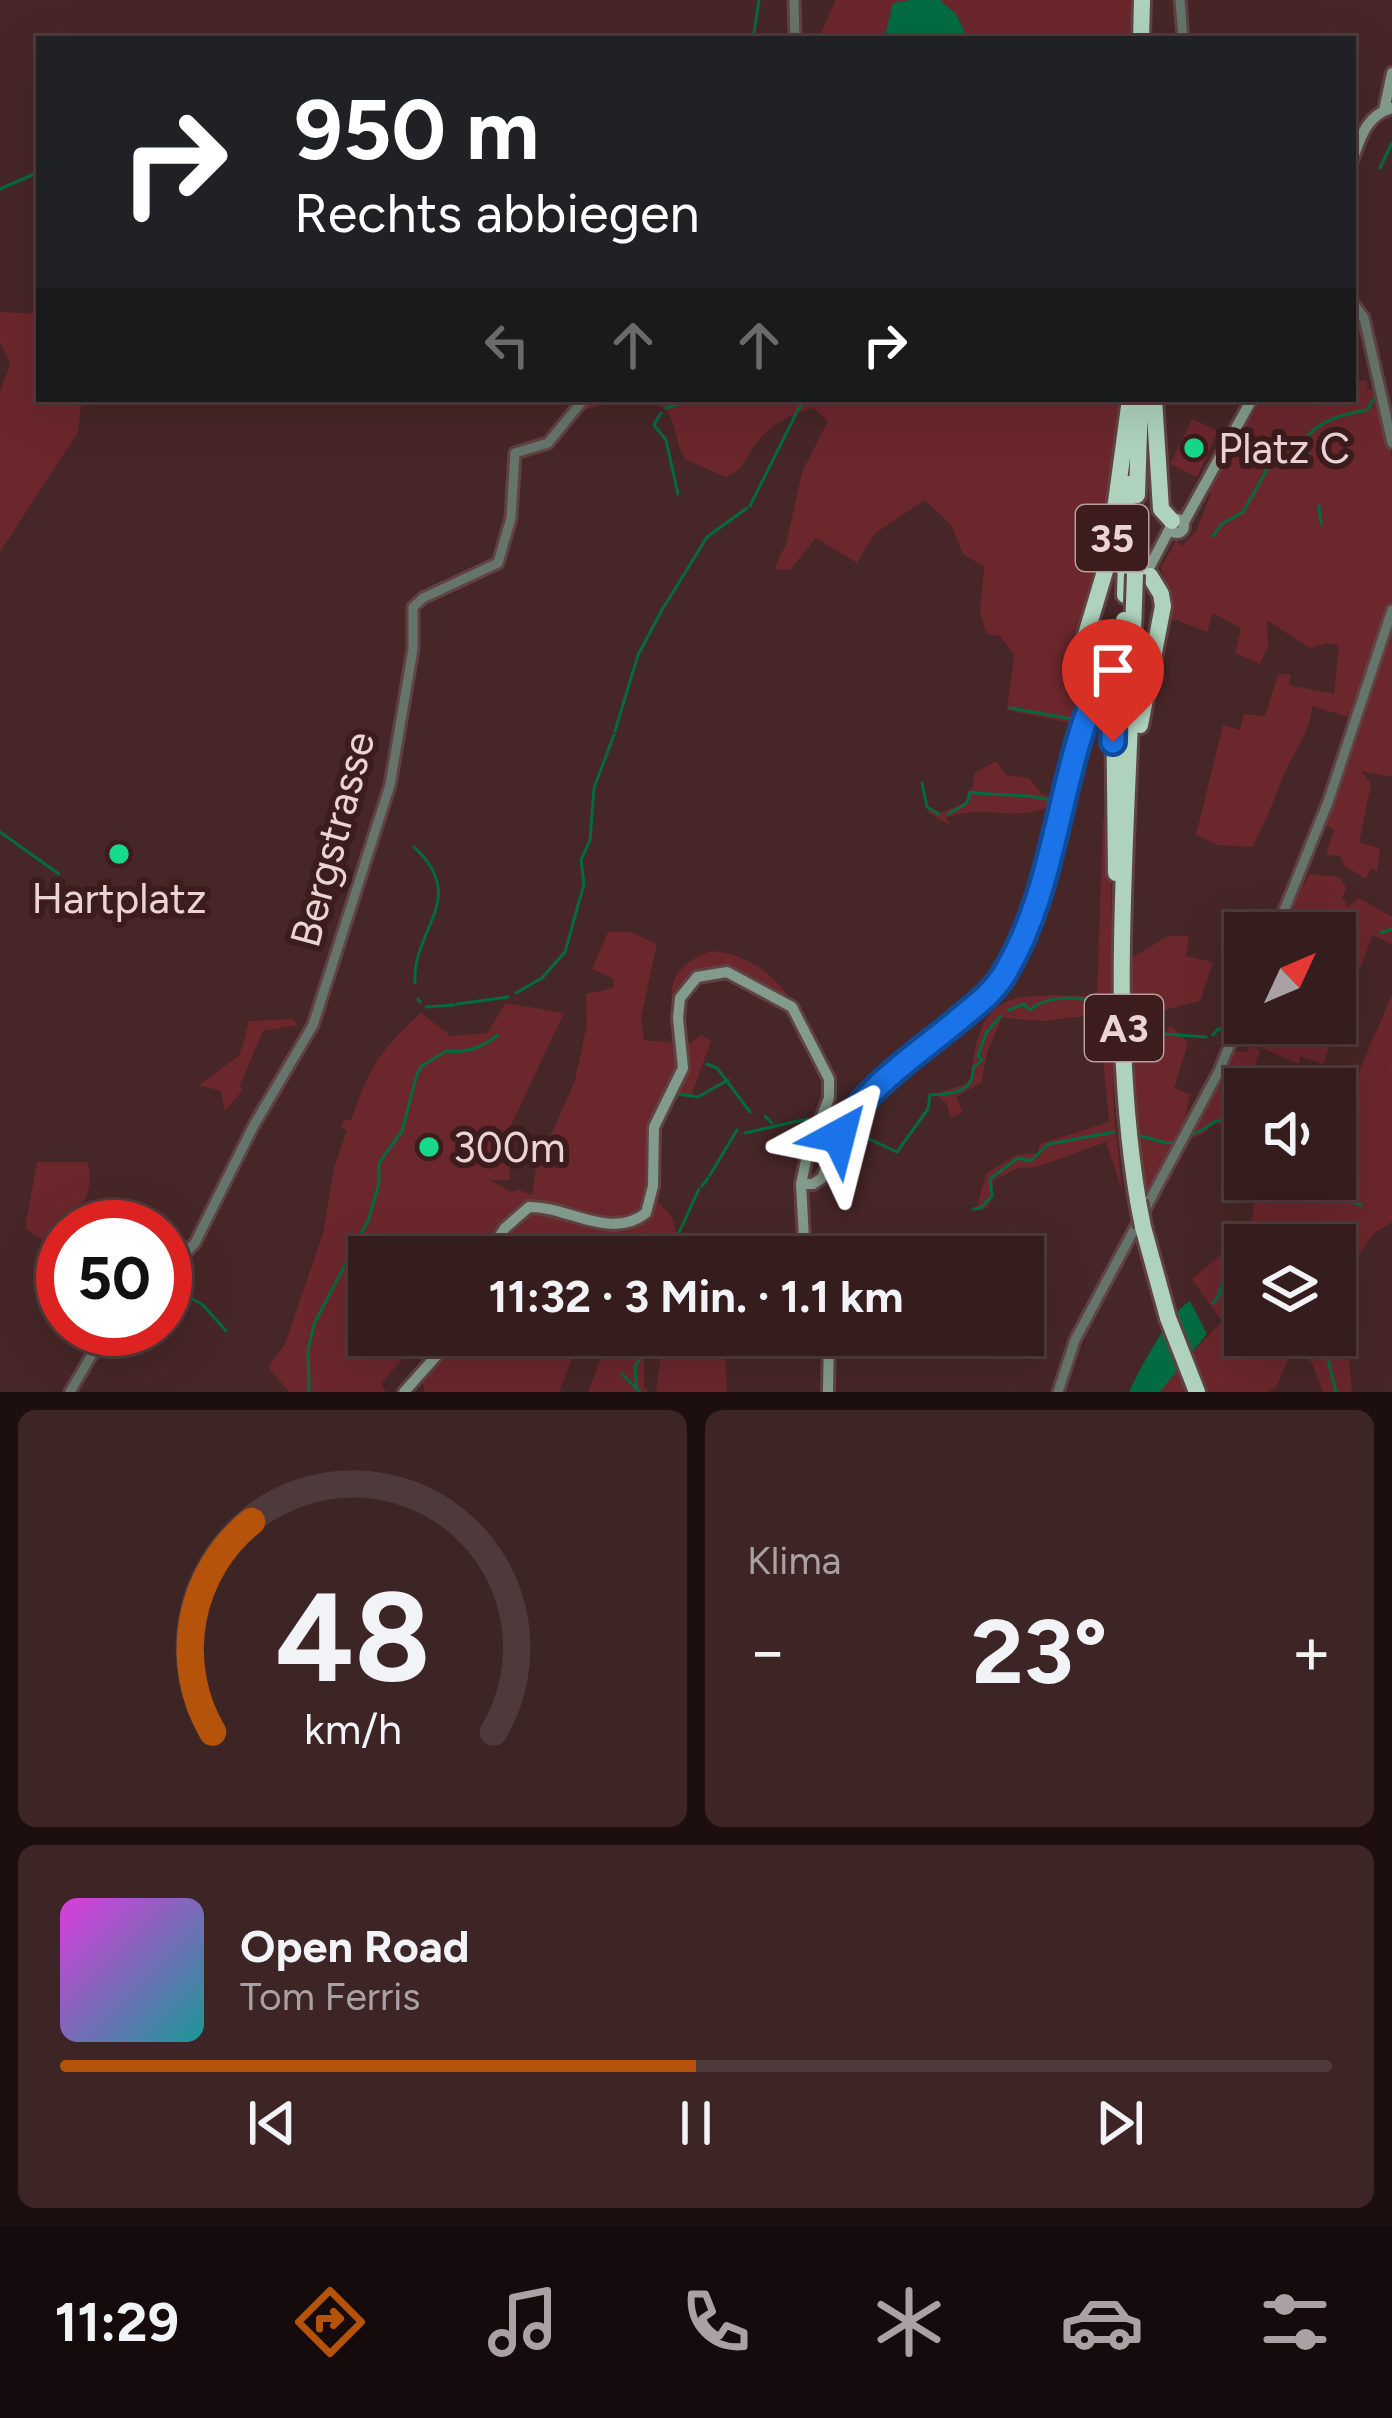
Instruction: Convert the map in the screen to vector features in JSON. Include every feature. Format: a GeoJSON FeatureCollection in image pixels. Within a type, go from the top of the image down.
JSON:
{"type":"FeatureCollection","features":[{"type":"Feature","properties":{"kind":"highway"},"geometry":{"type":"LineString","coordinates":[[1141,36],[1142,0]]}},
{"type":"Feature","properties":{"kind":"highway"},"geometry":{"type":"LineString","coordinates":[[1150,36],[1151,0]]}},
{"type":"Feature","properties":{"kind":"highway","name":"A3"},"geometry":{"type":"LineString","coordinates":[[1130,402],[1116,1059],[1141,1232],[1160,1304],[1191,1385]]}},
{"type":"Feature","properties":{"kind":"highway","name":"35"},"geometry":{"type":"LineString","coordinates":[[1101,677],[1085,656],[1086,633],[1108,561],[1130,402]]}},
{"type":"Feature","properties":{"kind":"highway","name":"A3"},"geometry":{"type":"LineString","coordinates":[[1136,1206],[1124,1059],[1133,632],[1142,575],[1140,402]]}},
{"type":"Feature","properties":{"kind":"highway"},"geometry":{"type":"LineString","coordinates":[[1154,402],[1161,511],[1176,524]]}},
{"type":"Feature","properties":{"kind":"highway","name":"35"},"geometry":{"type":"LineString","coordinates":[[1128,809],[1163,606],[1162,596],[1142,575]]}},
{"type":"Feature","properties":{"kind":"highway"},"geometry":{"type":"LineString","coordinates":[[1101,677],[1114,689],[1117,885]]}},
{"type":"Feature","properties":{"kind":"main road"},"geometry":{"type":"LineString","coordinates":[[1356,151],[1372,118],[1390,108],[1392,73]]}},
{"type":"Feature","properties":{"kind":"main road"},"geometry":{"type":"LineString","coordinates":[[801,1184],[820,1180],[844,1127],[866,1100],[1000,981],[1039,896],[1070,765],[1142,575],[1250,402]]}},
{"type":"Feature","properties":{"kind":"main road"},"geometry":{"type":"LineString","coordinates":[[1101,677],[1176,524]]}},
{"type":"Feature","properties":{"kind":"main road"},"geometry":{"type":"LineString","coordinates":[[500,1236],[529,1207],[616,1225],[646,1213],[653,1186],[654,1127],[684,1063],[678,1005],[689,983],[707,973],[733,974],[788,1003],[826,1071],[829,1098],[801,1184],[804,1236]]}},
{"type":"Feature","properties":{"kind":"main road"},"geometry":{"type":"LineString","coordinates":[[404,1392],[436,1356]]}},
{"type":"Feature","properties":{"kind":"main road"},"geometry":{"type":"LineString","coordinates":[[828,1392],[829,1356]]}},
{"type":"Feature","properties":{"kind":"street"},"geometry":{"type":"LineString","coordinates":[[794,0],[794,36]]}},
{"type":"Feature","properties":{"kind":"street"},"geometry":{"type":"LineString","coordinates":[[1180,0],[1183,36]]}},
{"type":"Feature","properties":{"kind":"street"},"geometry":{"type":"LineString","coordinates":[[1356,307],[1364,318],[1392,443]]}},
{"type":"Feature","properties":{"kind":"street","name":"Bergstrasse"},"geometry":{"type":"LineString","coordinates":[[192,1246],[254,1125],[313,1025],[390,785],[413,650],[413,607],[498,563],[511,518],[515,453],[548,443],[582,402]]}},
{"type":"Feature","properties":{"kind":"street"},"geometry":{"type":"LineString","coordinates":[[1283,912],[1328,802],[1392,610]]}},
{"type":"Feature","properties":{"kind":"street"},"geometry":{"type":"LineString","coordinates":[[1058,1392],[1075,1340],[1230,1044]]}},
{"type":"Feature","properties":{"kind":"street"},"geometry":{"type":"LineString","coordinates":[[70,1392],[91,1356]]}},
{"type":"Feature","properties":{"kind":"shaded area"},"geometry":{"type":"Polygon","coordinates":[[[836,0],[911,0],[893,4],[885,36],[819,36],[836,0]]]}},
{"type":"Feature","properties":{"kind":"shaded area"},"geometry":{"type":"Polygon","coordinates":[[[940,0],[1133,0],[1132,36],[967,36],[956,14],[940,0]]]}},
{"type":"Feature","properties":{"kind":"shaded area"},"geometry":{"type":"Polygon","coordinates":[[[940,0],[956,14],[967,36],[885,36],[893,3],[940,0]]]}},
{"type":"Feature","properties":{"kind":"shaded area"},"geometry":{"type":"Polygon","coordinates":[[[0,312],[36,314],[36,402],[82,402],[78,432],[0,552],[0,392],[10,363],[0,342],[0,312]]]}},
{"type":"Feature","properties":{"kind":"shaded area"},"geometry":{"type":"Polygon","coordinates":[[[1367,380],[1367,388],[1380,395],[1392,457],[1392,603],[1352,718],[1312,706],[1306,731],[1252,847],[1218,845],[1196,835],[1223,725],[1240,730],[1244,714],[1265,716],[1278,674],[1291,674],[1289,685],[1334,694],[1339,645],[1309,648],[1267,620],[1268,646],[1260,664],[1235,653],[1241,628],[1213,613],[1207,632],[1170,621],[1171,602],[1161,567],[1176,541],[1182,546],[1196,531],[1211,494],[1208,485],[1251,402],[1356,402],[1356,382],[1367,380]]]}},
{"type":"Feature","properties":{"kind":"shaded area"},"geometry":{"type":"Polygon","coordinates":[[[586,402],[619,402],[597,406],[577,414],[586,402]]]}},
{"type":"Feature","properties":{"kind":"shaded area"},"geometry":{"type":"Polygon","coordinates":[[[651,402],[1121,402],[1107,527],[1072,652],[1087,689],[1079,725],[1007,710],[1014,655],[1000,636],[987,634],[980,613],[984,567],[963,554],[951,525],[925,500],[874,534],[857,563],[816,538],[790,570],[774,569],[786,544],[802,472],[828,421],[813,408],[772,427],[739,469],[726,477],[685,459],[671,418],[651,402]]]}},
{"type":"Feature","properties":{"kind":"shaded area","name":"Platz C"},"geometry":{"type":"Polygon","coordinates":[[[1192,419],[1218,431],[1197,477],[1170,464],[1192,419]]]}},
{"type":"Feature","properties":{"kind":"shaded area"},"geometry":{"type":"Polygon","coordinates":[[[1392,610],[1392,777],[1361,771],[1371,784],[1359,843],[1380,848],[1377,871],[1371,868],[1366,879],[1345,866],[1340,856],[1326,855],[1334,830],[1322,822],[1347,766],[1343,761],[1392,610]]]}},
{"type":"Feature","properties":{"kind":"shaded area"},"geometry":{"type":"Polygon","coordinates":[[[996,761],[1006,775],[1029,778],[1042,794],[1053,797],[1054,804],[1027,813],[960,814],[946,818],[952,826],[927,812],[931,808],[940,813],[969,801],[975,773],[996,761]]]}},
{"type":"Feature","properties":{"kind":"shaded area"},"geometry":{"type":"Polygon","coordinates":[[[1103,819],[1110,819],[1114,1112],[1122,1190],[1106,1142],[1036,1167],[1018,1168],[994,1180],[988,1208],[976,1210],[986,1174],[1016,1155],[1038,1153],[1040,1144],[1109,1122],[1094,1015],[1045,1021],[1002,1018],[981,1083],[956,1097],[963,1112],[951,1118],[947,1104],[935,1094],[971,1082],[982,1027],[992,1011],[1006,1002],[1044,995],[1097,996],[1103,819]]]}},
{"type":"Feature","properties":{"kind":"shaded area"},"geometry":{"type":"Polygon","coordinates":[[[1309,874],[1339,877],[1347,889],[1342,897],[1348,907],[1359,898],[1392,917],[1392,945],[1373,935],[1356,979],[1356,912],[1286,912],[1296,886],[1305,884],[1309,874]]]}},
{"type":"Feature","properties":{"kind":"shaded area"},"geometry":{"type":"Polygon","coordinates":[[[608,932],[630,932],[657,944],[641,1017],[644,1040],[689,1044],[701,1035],[711,1041],[691,1096],[669,1090],[652,1127],[658,1202],[672,1217],[677,1236],[647,1232],[635,1236],[348,1236],[348,1356],[406,1356],[381,1383],[386,1392],[289,1392],[268,1367],[285,1344],[323,1233],[334,1168],[347,1130],[341,1128],[344,1119],[351,1121],[377,1061],[421,1013],[451,1036],[487,1033],[506,1003],[564,1013],[494,1161],[510,1166],[509,1180],[490,1180],[511,1192],[532,1195],[538,1153],[575,1080],[587,1025],[586,994],[613,988],[614,979],[592,969],[608,932]]]}},
{"type":"Feature","properties":{"kind":"shaded area"},"geometry":{"type":"Polygon","coordinates":[[[1168,936],[1189,936],[1186,956],[1213,962],[1200,1001],[1148,1014],[1148,1045],[1157,1048],[1170,1025],[1188,1043],[1174,1088],[1190,1094],[1183,1131],[1147,1197],[1132,1112],[1130,959],[1168,936]]]}},
{"type":"Feature","properties":{"kind":"shaded area"},"geometry":{"type":"Polygon","coordinates":[[[711,951],[755,965],[788,995],[707,970],[673,1005],[672,986],[680,970],[711,951]]]}},
{"type":"Feature","properties":{"kind":"shaded area"},"geometry":{"type":"Polygon","coordinates":[[[1392,994],[1392,1222],[1374,1233],[1356,1259],[1356,1224],[1250,1224],[1253,1200],[1356,1200],[1356,1082],[1392,994]]]}},
{"type":"Feature","properties":{"kind":"shaded area"},"geometry":{"type":"Polygon","coordinates":[[[293,1019],[297,1025],[263,1031],[240,1085],[242,1091],[225,1111],[221,1091],[199,1085],[240,1055],[249,1021],[293,1019]]]}},
{"type":"Feature","properties":{"kind":"shaded area"},"geometry":{"type":"Polygon","coordinates":[[[1252,1044],[1331,1044],[1323,1064],[1300,1056],[1299,1064],[1252,1044]]]}},
{"type":"Feature","properties":{"kind":"shaded area"},"geometry":{"type":"Polygon","coordinates":[[[1248,1045],[1260,1050],[1254,1068],[1224,1068],[1224,1124],[1216,1123],[1201,1135],[1181,1141],[1229,1051],[1247,1052],[1248,1045]]]}},
{"type":"Feature","properties":{"kind":"shaded area"},"geometry":{"type":"Polygon","coordinates":[[[37,1162],[88,1162],[84,1200],[36,1200],[36,1236],[25,1228],[37,1162]]]}},
{"type":"Feature","properties":{"kind":"shaded area"},"geometry":{"type":"Polygon","coordinates":[[[1224,1252],[1224,1356],[1289,1356],[1278,1384],[1269,1392],[1160,1392],[1222,1321],[1192,1279],[1224,1252]]]}},
{"type":"Feature","properties":{"kind":"shaded area"},"geometry":{"type":"Polygon","coordinates":[[[1190,1301],[1207,1334],[1160,1392],[1129,1392],[1165,1328],[1190,1301]]]}},
{"type":"Feature","properties":{"kind":"shaded area"},"geometry":{"type":"Polygon","coordinates":[[[445,1356],[573,1356],[559,1392],[425,1392],[422,1381],[445,1356]]]}},
{"type":"Feature","properties":{"kind":"shaded area"},"geometry":{"type":"Polygon","coordinates":[[[602,1356],[645,1356],[648,1392],[588,1392],[602,1356]]]}},
{"type":"Feature","properties":{"kind":"shaded area"},"geometry":{"type":"Polygon","coordinates":[[[661,1356],[725,1356],[727,1392],[656,1392],[661,1356]]]}},
{"type":"Feature","properties":{"kind":"shaded area"},"geometry":{"type":"Polygon","coordinates":[[[1304,1356],[1349,1359],[1352,1392],[1323,1392],[1312,1363],[1304,1356]]]}},
{"type":"Feature","properties":{"kind":"waterway"},"geometry":{"type":"LineString","coordinates":[[753,36],[759,0]]}},
{"type":"Feature","properties":{"kind":"waterway"},"geometry":{"type":"LineString","coordinates":[[1380,168],[1392,143]]}},
{"type":"Feature","properties":{"kind":"waterway"},"geometry":{"type":"LineString","coordinates":[[0,189],[36,173]]}},
{"type":"Feature","properties":{"kind":"waterway"},"geometry":{"type":"LineString","coordinates":[[1213,536],[1222,524],[1243,512],[1269,466],[1308,456],[1306,438],[1312,432],[1333,419],[1367,410],[1375,397]]}},
{"type":"Feature","properties":{"kind":"waterway"},"geometry":{"type":"LineString","coordinates":[[666,408],[687,402]]}},
{"type":"Feature","properties":{"kind":"waterway"},"geometry":{"type":"LineString","coordinates":[[797,411],[804,402]]}},
{"type":"Feature","properties":{"kind":"waterway"},"geometry":{"type":"LineString","coordinates":[[661,413],[654,425],[666,440],[678,494]]}},
{"type":"Feature","properties":{"kind":"waterway"},"geometry":{"type":"LineString","coordinates":[[750,506],[796,414]]}},
{"type":"Feature","properties":{"kind":"waterway"},"geometry":{"type":"LineString","coordinates":[[1319,506],[1321,524]]}},
{"type":"Feature","properties":{"kind":"waterway"},"geometry":{"type":"LineString","coordinates":[[615,731],[638,655],[662,610],[707,537],[747,508]]}},
{"type":"Feature","properties":{"kind":"waterway"},"geometry":{"type":"LineString","coordinates":[[1010,708],[1078,720]]}},
{"type":"Feature","properties":{"kind":"waterway"},"geometry":{"type":"LineString","coordinates":[[516,993],[542,978],[565,952],[584,884],[581,860],[590,840],[594,788],[614,735]]}},
{"type":"Feature","properties":{"kind":"waterway"},"geometry":{"type":"LineString","coordinates":[[922,783],[927,807],[939,814]]}},
{"type":"Feature","properties":{"kind":"waterway"},"geometry":{"type":"LineString","coordinates":[[948,814],[967,803],[970,792],[1050,800]]}},
{"type":"Feature","properties":{"kind":"waterway"},"geometry":{"type":"LineString","coordinates":[[0,832],[59,874]]}},
{"type":"Feature","properties":{"kind":"waterway"},"geometry":{"type":"LineString","coordinates":[[414,847],[430,866],[438,898],[416,963],[415,983]]}},
{"type":"Feature","properties":{"kind":"waterway"},"geometry":{"type":"LineString","coordinates":[[1381,933],[1392,929]]}},
{"type":"Feature","properties":{"kind":"waterway"},"geometry":{"type":"LineString","coordinates":[[457,1004],[508,997]]}},
{"type":"Feature","properties":{"kind":"waterway"},"geometry":{"type":"LineString","coordinates":[[1009,1010],[1024,1004],[1030,1010],[1068,998],[1108,1005]]}},
{"type":"Feature","properties":{"kind":"waterway"},"geometry":{"type":"LineString","coordinates":[[426,1007],[454,1005]]}},
{"type":"Feature","properties":{"kind":"waterway"},"geometry":{"type":"LineString","coordinates":[[851,1127],[897,1152],[928,1109],[930,1095],[959,1091],[969,1083],[973,1068],[982,1060],[978,1056],[986,1033],[1001,1016]]}},
{"type":"Feature","properties":{"kind":"waterway"},"geometry":{"type":"LineString","coordinates":[[1213,1035],[1218,1029],[1224,1031]]}},
{"type":"Feature","properties":{"kind":"waterway"},"geometry":{"type":"LineString","coordinates":[[1164,1034],[1206,1037]]}},
{"type":"Feature","properties":{"kind":"waterway"},"geometry":{"type":"LineString","coordinates":[[309,1392],[308,1350],[314,1324],[368,1221],[379,1183],[379,1163],[402,1131],[417,1074],[446,1051],[473,1049],[498,1035]]}},
{"type":"Feature","properties":{"kind":"waterway"},"geometry":{"type":"LineString","coordinates":[[707,1064],[717,1068],[750,1112]]}},
{"type":"Feature","properties":{"kind":"waterway"},"geometry":{"type":"LineString","coordinates":[[678,1094],[698,1097],[728,1080]]}},
{"type":"Feature","properties":{"kind":"waterway"},"geometry":{"type":"LineString","coordinates":[[765,1116],[772,1123]]}},
{"type":"Feature","properties":{"kind":"waterway"},"geometry":{"type":"LineString","coordinates":[[829,1118],[844,1120]]}},
{"type":"Feature","properties":{"kind":"waterway"},"geometry":{"type":"LineString","coordinates":[[745,1133],[807,1119]]}},
{"type":"Feature","properties":{"kind":"waterway"},"geometry":{"type":"LineString","coordinates":[[1188,1136],[1224,1120]]}},
{"type":"Feature","properties":{"kind":"waterway"},"geometry":{"type":"LineString","coordinates":[[710,1175],[737,1130]]}},
{"type":"Feature","properties":{"kind":"waterway"},"geometry":{"type":"LineString","coordinates":[[973,1209],[981,1208],[992,1196],[990,1179],[1018,1158],[1030,1161],[1049,1144],[1114,1132]]}},
{"type":"Feature","properties":{"kind":"waterway"},"geometry":{"type":"LineString","coordinates":[[1141,1136],[1175,1142]]}},
{"type":"Feature","properties":{"kind":"waterway"},"geometry":{"type":"LineString","coordinates":[[702,1186],[708,1178]]}},
{"type":"Feature","properties":{"kind":"waterway"},"geometry":{"type":"LineString","coordinates":[[678,1235],[699,1189]]}},
{"type":"Feature","properties":{"kind":"waterway"},"geometry":{"type":"LineString","coordinates":[[1351,1200],[1361,1205]]}},
{"type":"Feature","properties":{"kind":"waterway"},"geometry":{"type":"LineString","coordinates":[[1213,1303],[1222,1282]]}},
{"type":"Feature","properties":{"kind":"waterway"},"geometry":{"type":"LineString","coordinates":[[192,1299],[226,1331]]}},
{"type":"Feature","properties":{"kind":"waterway"},"geometry":{"type":"LineString","coordinates":[[637,1390],[635,1367],[641,1356]]}},
{"type":"Feature","properties":{"kind":"waterway"},"geometry":{"type":"LineString","coordinates":[[1327,1356],[1336,1392]]}},
{"type":"Feature","properties":{"kind":"waterway"},"geometry":{"type":"LineString","coordinates":[[622,1374],[640,1392]]}},
{"type":"Feature","properties":{"kind":"place","name":"Platz C"},"geometry":{"type":"Point","coordinates":[1194,448]}},
{"type":"Feature","properties":{"kind":"place","name":"Hartplatz"},"geometry":{"type":"Point","coordinates":[119,854]}},
{"type":"Feature","properties":{"kind":"place","name":"300m"},"geometry":{"type":"Point","coordinates":[429,1147]}},
{"type":"Feature","properties":{"kind":"route"},"geometry":{"type":"LineString","coordinates":[[839,1136],[866,1100],[992,991],[1008,968],[1039,896],[1070,765],[1094,693],[1101,680],[1107,679],[1114,689],[1113,742]]}}]}
